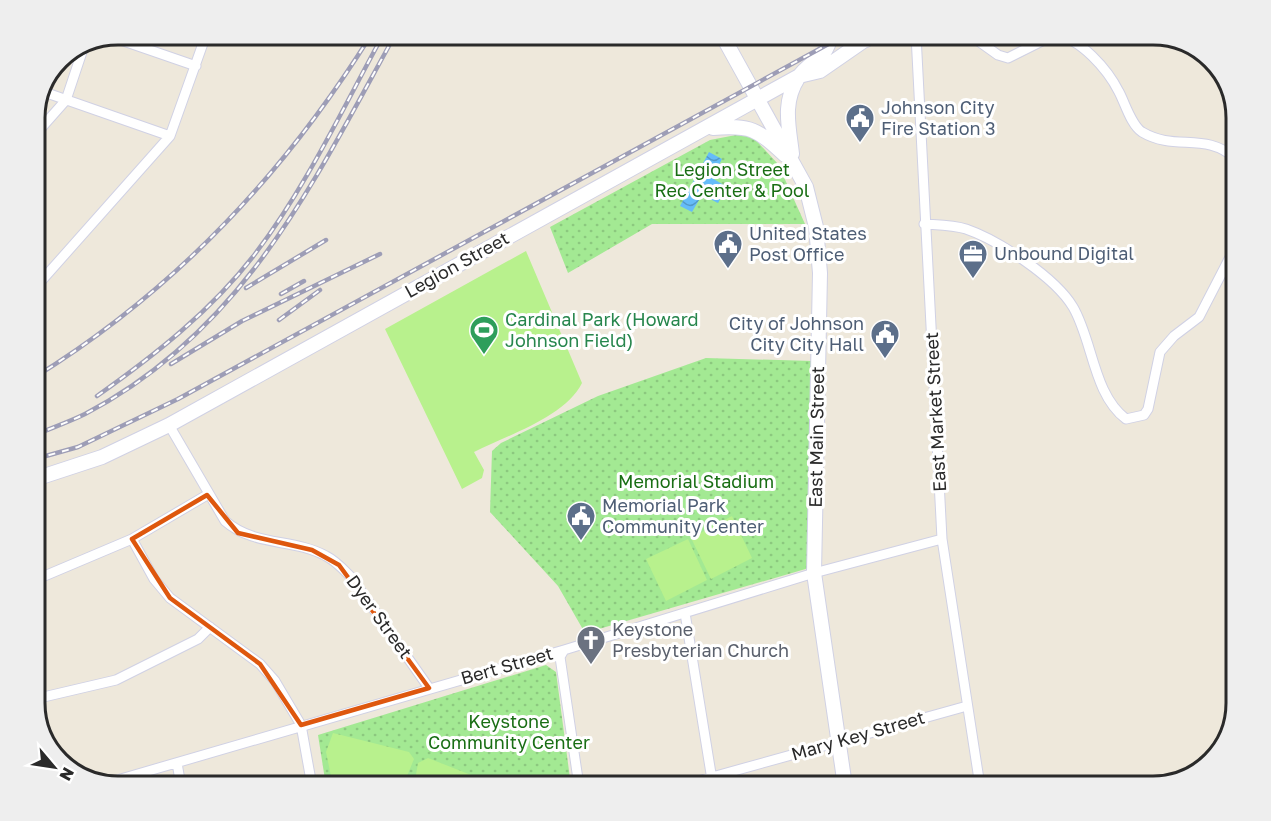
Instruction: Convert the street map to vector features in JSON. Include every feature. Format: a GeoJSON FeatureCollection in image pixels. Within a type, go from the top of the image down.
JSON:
{"type":"FeatureCollection","features":[{"type":"Feature","properties":{"kind":"main road","name":"East Main Street"},"geometry":{"type":"LineString","coordinates":[[728,45],[793,162],[810,201],[816,227],[820,273],[814,573],[843,776]]}},
{"type":"Feature","properties":{"kind":"main road"},"geometry":{"type":"LineString","coordinates":[[793,162],[787,107],[799,76],[823,56],[827,45]]}},
{"type":"Feature","properties":{"kind":"main road","name":"Legion Street"},"geometry":{"type":"LineString","coordinates":[[45,476],[102,457],[169,425],[799,76],[820,71],[857,45]]}},
{"type":"Feature","properties":{"kind":"main road"},"geometry":{"type":"LineString","coordinates":[[706,128],[735,126],[754,129],[793,162]]}},
{"type":"Feature","properties":{"kind":"street"},"geometry":{"type":"LineString","coordinates":[[135,45],[196,66]]}},
{"type":"Feature","properties":{"kind":"street"},"geometry":{"type":"LineString","coordinates":[[45,277],[170,136],[203,45]]}},
{"type":"Feature","properties":{"kind":"street","name":"East Market Street"},"geometry":{"type":"LineString","coordinates":[[916,45],[942,539],[978,776]]}},
{"type":"Feature","properties":{"kind":"street"},"geometry":{"type":"LineString","coordinates":[[985,45],[998,55],[1008,58],[1034,45]]}},
{"type":"Feature","properties":{"kind":"street"},"geometry":{"type":"LineString","coordinates":[[1074,45],[1098,63],[1117,88],[1138,129],[1158,141],[1206,142],[1226,151]]}},
{"type":"Feature","properties":{"kind":"street"},"geometry":{"type":"LineString","coordinates":[[45,124],[66,100],[81,56]]}},
{"type":"Feature","properties":{"kind":"street"},"geometry":{"type":"LineString","coordinates":[[49,94],[170,136]]}},
{"type":"Feature","properties":{"kind":"street"},"geometry":{"type":"LineString","coordinates":[[924,224],[963,228],[978,234],[1014,255],[1061,292],[1073,307],[1103,386],[1117,412],[1126,419],[1144,415],[1148,409],[1160,352],[1174,336],[1199,317],[1226,265]]}},
{"type":"Feature","properties":{"kind":"street","name":"Dyer Street"},"geometry":{"type":"LineString","coordinates":[[169,425],[207,495],[225,521],[238,533],[312,550],[339,565],[351,577],[429,688]]}},
{"type":"Feature","properties":{"kind":"street"},"geometry":{"type":"LineString","coordinates":[[45,576],[132,539],[207,495]]}},
{"type":"Feature","properties":{"kind":"street"},"geometry":{"type":"LineString","coordinates":[[132,539],[154,579],[170,598],[260,664],[275,681],[301,725],[310,776]]}},
{"type":"Feature","properties":{"kind":"street","name":"Bert Street"},"geometry":{"type":"LineString","coordinates":[[131,776],[564,650],[814,573],[942,539]]}},
{"type":"Feature","properties":{"kind":"street"},"geometry":{"type":"LineString","coordinates":[[685,613],[711,776]]}},
{"type":"Feature","properties":{"kind":"street"},"geometry":{"type":"LineString","coordinates":[[45,697],[116,680],[198,639],[210,627]]}},
{"type":"Feature","properties":{"kind":"street"},"geometry":{"type":"LineString","coordinates":[[564,650],[560,657],[578,776]]}},
{"type":"Feature","properties":{"kind":"street","name":"Mary Key Street"},"geometry":{"type":"LineString","coordinates":[[730,776],[838,741],[967,706]]}},
{"type":"Feature","properties":{"kind":"street"},"geometry":{"type":"LineString","coordinates":[[177,763],[179,776]]}},
{"type":"Feature","properties":{"kind":"highlighted area"},"geometry":{"type":"Polygon","coordinates":[[[207,495],[238,533],[312,550],[339,565],[429,688],[301,725],[260,664],[170,598],[132,539],[207,495]]]}},
{"type":"Feature","properties":{"kind":"green space","name":"Legion Street Rec Center & Pool"},"geometry":{"type":"Polygon","coordinates":[[[741,134],[751,135],[778,164],[805,224],[652,224],[568,273],[550,227],[710,140],[741,134]]]}},
{"type":"Feature","properties":{"kind":"green space","name":"Cardinal Park (Howard Johnson Field)"},"geometry":{"type":"Polygon","coordinates":[[[526,251],[582,383],[563,406],[549,415],[519,432],[474,452],[484,470],[482,478],[462,489],[385,329],[526,251]]]}},
{"type":"Feature","properties":{"kind":"green space","name":"Memorial Stadium"},"geometry":{"type":"Polygon","coordinates":[[[706,358],[813,361],[809,568],[585,633],[558,586],[490,512],[492,451],[501,443],[598,396],[706,358]]]}},
{"type":"Feature","properties":{"kind":"green space"},"geometry":{"type":"Polygon","coordinates":[[[732,516],[752,558],[711,579],[691,538],[732,516]]]}},
{"type":"Feature","properties":{"kind":"green space"},"geometry":{"type":"Polygon","coordinates":[[[688,539],[707,580],[666,601],[646,559],[688,539]]]}},
{"type":"Feature","properties":{"kind":"green space","name":"Keystone Community Center"},"geometry":{"type":"Polygon","coordinates":[[[546,665],[556,672],[570,776],[324,776],[318,735],[546,665]]]}},
{"type":"Feature","properties":{"kind":"green space"},"geometry":{"type":"Polygon","coordinates":[[[333,733],[409,752],[414,759],[407,776],[331,776],[326,752],[333,733]]]}},
{"type":"Feature","properties":{"kind":"green space"},"geometry":{"type":"Polygon","coordinates":[[[428,758],[474,776],[416,776],[418,763],[428,758]]]}},
{"type":"Feature","properties":{"kind":"water"},"geometry":{"type":"Polygon","coordinates":[[[709,152],[722,159],[712,178],[727,187],[718,203],[702,195],[692,212],[680,206],[709,152]]]}},
{"type":"Feature","properties":{"kind":"railway"},"geometry":{"type":"LineString","coordinates":[[45,370],[134,307],[223,226],[302,135],[365,45]]}},
{"type":"Feature","properties":{"kind":"railway"},"geometry":{"type":"LineString","coordinates":[[97,396],[181,331],[220,294],[255,254],[307,175],[378,45]]}},
{"type":"Feature","properties":{"kind":"railway"},"geometry":{"type":"LineString","coordinates":[[45,431],[85,414],[141,380],[189,341],[231,297],[269,249],[303,198],[389,45]]}},
{"type":"Feature","properties":{"kind":"railway"},"geometry":{"type":"LineString","coordinates":[[45,456],[78,447],[178,399],[827,45]]}},
{"type":"Feature","properties":{"kind":"railway"},"geometry":{"type":"LineString","coordinates":[[246,288],[326,240]]}},
{"type":"Feature","properties":{"kind":"railway"},"geometry":{"type":"LineString","coordinates":[[171,364],[242,321],[380,254]]}},
{"type":"Feature","properties":{"kind":"railway"},"geometry":{"type":"LineString","coordinates":[[281,294],[304,281]]}},
{"type":"Feature","properties":{"kind":"railway"},"geometry":{"type":"LineString","coordinates":[[279,320],[320,290]]}},
{"type":"Feature","properties":{"kind":"place","name":"Johnson City Fire Station 3"},"geometry":{"type":"Point","coordinates":[860,144]}},
{"type":"Feature","properties":{"kind":"place","name":"United States Post Office"},"geometry":{"type":"Point","coordinates":[728,270]}},
{"type":"Feature","properties":{"kind":"place","name":"Unbound Digital"},"geometry":{"type":"Point","coordinates":[973,280]}},
{"type":"Feature","properties":{"kind":"place","name":"Cardinal Park (Howard Johnson Field)"},"geometry":{"type":"Point","coordinates":[484,356]}},
{"type":"Feature","properties":{"kind":"place","name":"City of Johnson City City Hall"},"geometry":{"type":"Point","coordinates":[885,360]}},
{"type":"Feature","properties":{"kind":"place","name":"Memorial Park Community Center"},"geometry":{"type":"Point","coordinates":[581,542]}},
{"type":"Feature","properties":{"kind":"place","name":"Keystone Presbyterian Church"},"geometry":{"type":"Point","coordinates":[591,666]}}]}
